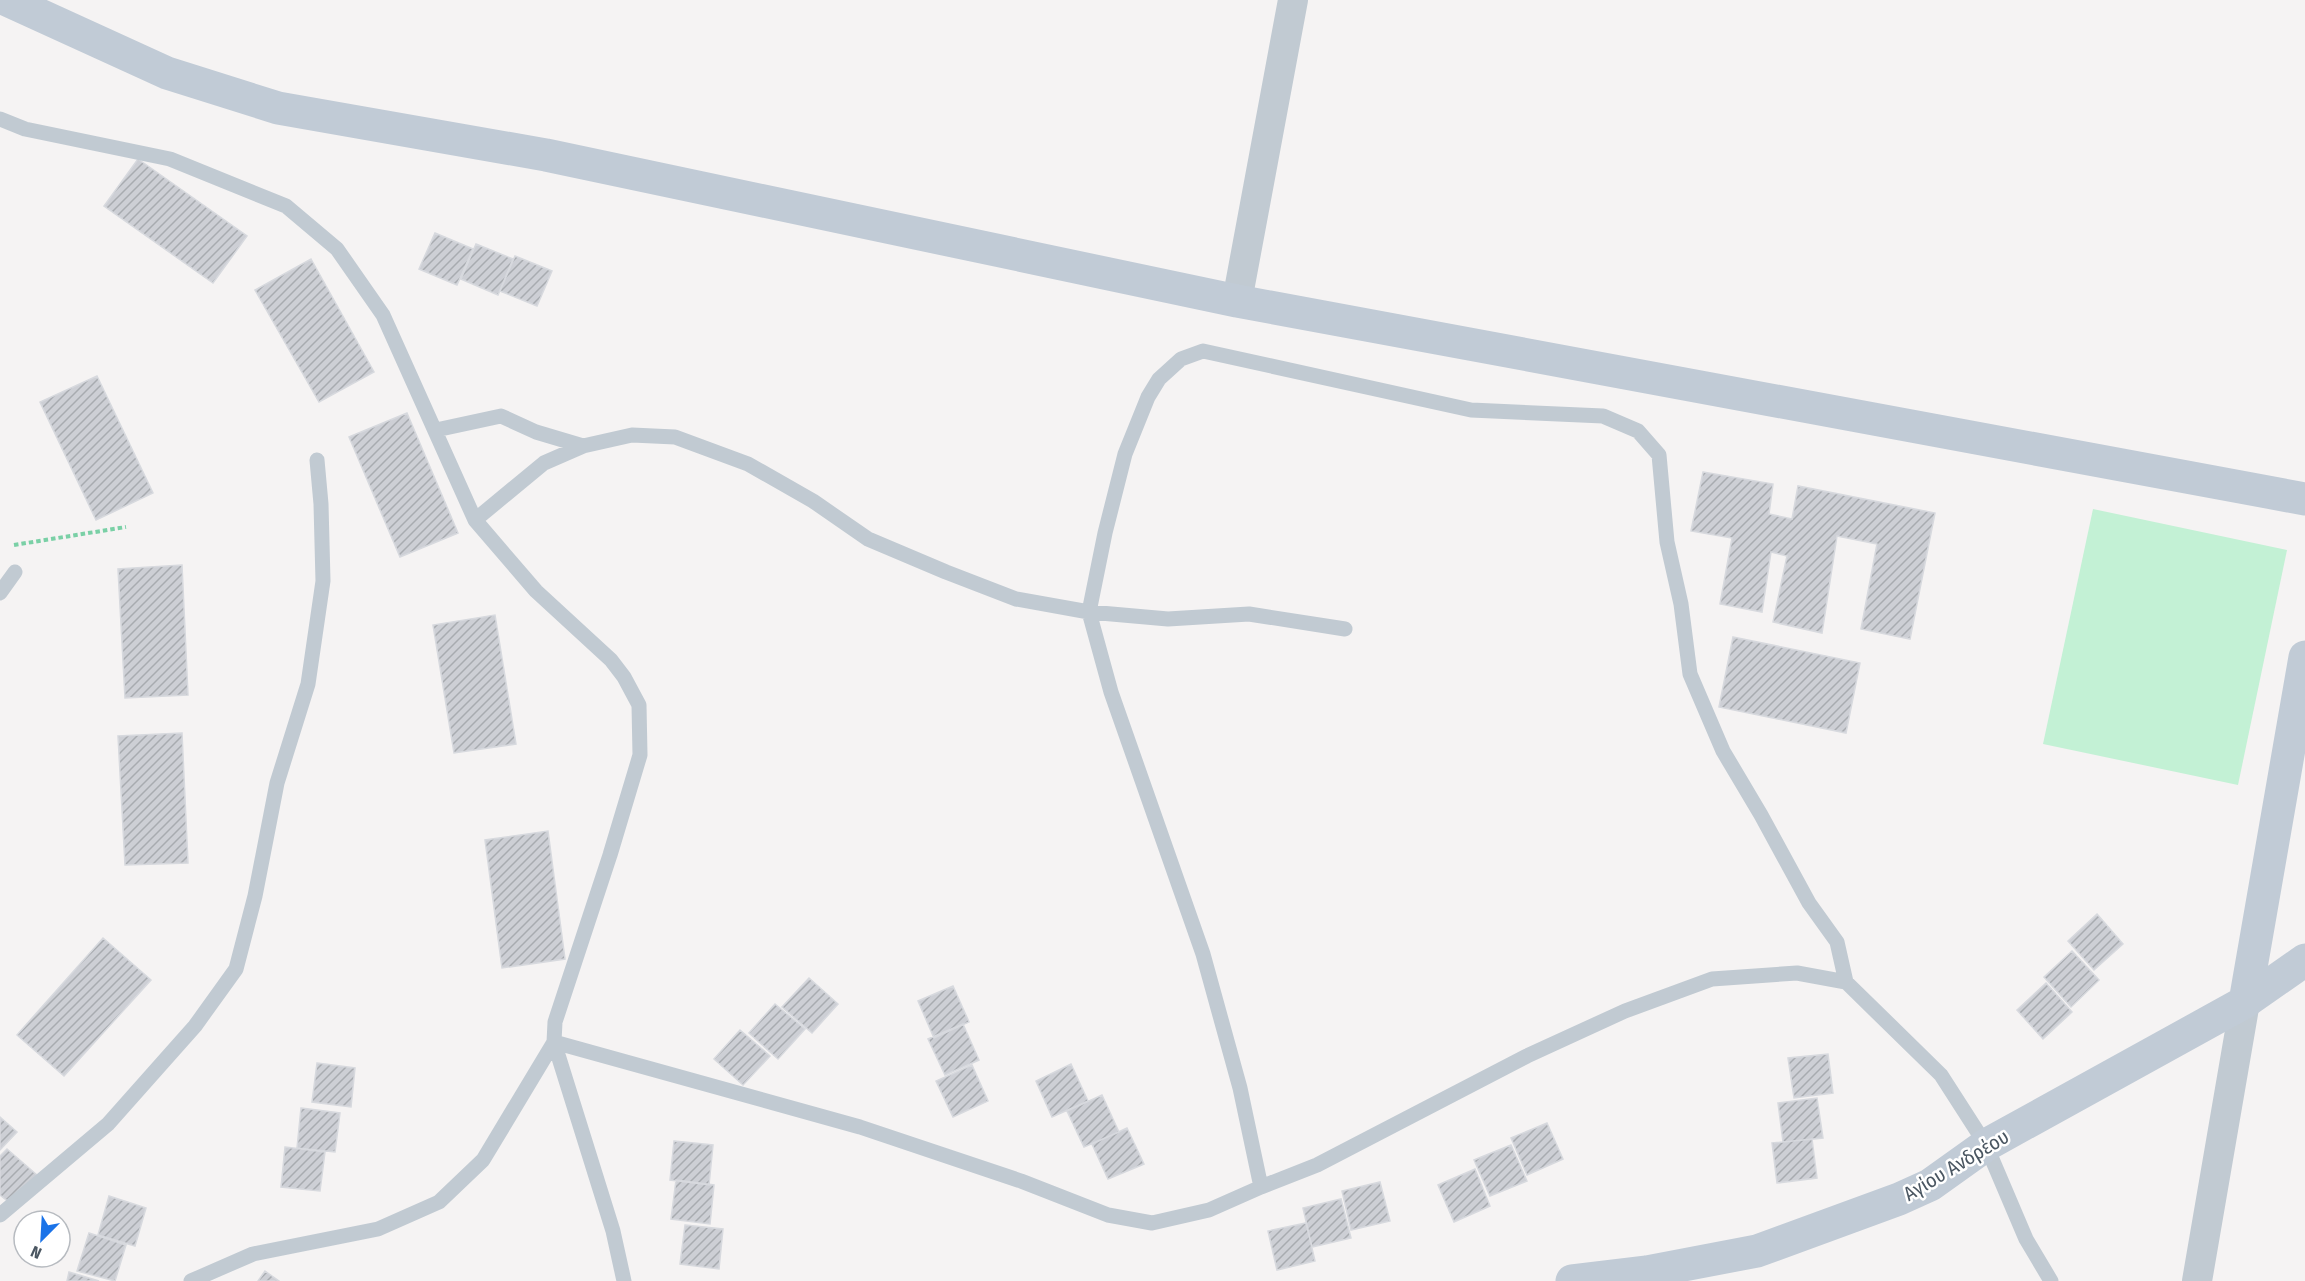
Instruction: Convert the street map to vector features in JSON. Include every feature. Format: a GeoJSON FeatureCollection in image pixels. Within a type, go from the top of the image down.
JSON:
{"type":"FeatureCollection","features":[{"type":"Feature","properties":{"kind":"street"},"geometry":{"type":"LineString","coordinates":[[7,0],[167,74],[278,108],[546,156],[1237,301],[2305,500]]}},
{"type":"Feature","properties":{"kind":"street"},"geometry":{"type":"LineString","coordinates":[[1237,301],[1293,0]]}},
{"type":"Feature","properties":{"kind":"street"},"geometry":{"type":"LineString","coordinates":[[2198,1281],[2305,657]]}},
{"type":"Feature","properties":{"kind":"street","name":"Αγίου Ανδρέου"},"geometry":{"type":"LineString","coordinates":[[1572,1281],[1647,1272],[1757,1251],[1899,1199],[1930,1185],[1986,1145],[2245,1002],[2305,960]]}},
{"type":"Feature","properties":{"kind":"lane"},"geometry":{"type":"LineString","coordinates":[[0,119],[25,129],[170,159],[286,206],[337,249],[383,315],[475,520],[536,591],[611,660],[624,677],[639,705],[640,755],[555,1022],[554,1042],[613,1231],[624,1281]]}},
{"type":"Feature","properties":{"kind":"lane"},"geometry":{"type":"LineString","coordinates":[[1261,1187],[1240,1088],[1203,954],[1111,692],[1089,612],[1105,533],[1125,454],[1148,397],[1159,379],[1181,359],[1203,351],[1471,410],[1603,416],[1638,431],[1659,454],[1667,542],[1681,604],[1690,674],[1723,751],[1809,903],[1837,942],[1846,982],[1941,1075],[1986,1145],[2026,1239],[2051,1281]]}},
{"type":"Feature","properties":{"kind":"lane"},"geometry":{"type":"LineString","coordinates":[[436,430],[501,416],[536,432],[583,446]]}},
{"type":"Feature","properties":{"kind":"lane"},"geometry":{"type":"LineString","coordinates":[[475,520],[544,463],[583,446],[632,435],[675,437],[748,464],[813,501],[868,539],[934,568],[1016,599],[1089,612],[1167,619],[1249,614],[1345,629]]}},
{"type":"Feature","properties":{"kind":"lane"},"geometry":{"type":"LineString","coordinates":[[0,1215],[108,1124],[195,1026],[236,969],[255,896],[278,783],[308,684],[323,581],[321,504],[316,460]]}},
{"type":"Feature","properties":{"kind":"lane"},"geometry":{"type":"LineString","coordinates":[[0,592],[15,572]]}},
{"type":"Feature","properties":{"kind":"lane"},"geometry":{"type":"LineString","coordinates":[[554,1042],[860,1127],[1021,1180],[1108,1215],[1152,1222],[1209,1210],[1317,1165],[1527,1056],[1614,1016],[1712,979],[1797,973],[1846,982]]}},
{"type":"Feature","properties":{"kind":"lane"},"geometry":{"type":"LineString","coordinates":[[191,1281],[253,1254],[378,1229],[439,1202],[483,1160],[554,1042]]}},
{"type":"Feature","properties":{"kind":"path"},"geometry":{"type":"LineString","coordinates":[[11,545],[126,527]]}},
{"type":"Feature","properties":{"kind":"green space"},"geometry":{"type":"Polygon","coordinates":[[[2093,509],[2287,550],[2238,785],[2043,744],[2093,509]]]}},
{"type":"Feature","properties":{"kind":"building"},"geometry":{"type":"Polygon","coordinates":[[[138,159],[247,236],[213,283],[104,206],[138,159]]]}},
{"type":"Feature","properties":{"kind":"building"},"geometry":{"type":"Polygon","coordinates":[[[435,233],[473,249],[457,285],[419,269],[435,233]]]}},
{"type":"Feature","properties":{"kind":"building"},"geometry":{"type":"Polygon","coordinates":[[[476,244],[513,259],[498,295],[461,279],[476,244]]]}},
{"type":"Feature","properties":{"kind":"building"},"geometry":{"type":"Polygon","coordinates":[[[515,256],[552,271],[537,306],[500,291],[515,256]]]}},
{"type":"Feature","properties":{"kind":"building"},"geometry":{"type":"Polygon","coordinates":[[[311,259],[374,372],[319,402],[255,290],[311,259]]]}},
{"type":"Feature","properties":{"kind":"building"},"geometry":{"type":"Polygon","coordinates":[[[97,376],[153,493],[96,520],[40,402],[97,376]]]}},
{"type":"Feature","properties":{"kind":"building"},"geometry":{"type":"Polygon","coordinates":[[[407,413],[458,533],[400,557],[349,437],[407,413]]]}},
{"type":"Feature","properties":{"kind":"building"},"geometry":{"type":"Polygon","coordinates":[[[1703,472],[1773,484],[1769,514],[1792,519],[1798,486],[1935,513],[1910,639],[1861,629],[1877,544],[1837,536],[1822,633],[1773,622],[1787,556],[1771,552],[1762,612],[1720,604],[1732,538],[1691,531],[1703,472]]]}},
{"type":"Feature","properties":{"kind":"building"},"geometry":{"type":"Polygon","coordinates":[[[182,565],[188,695],[125,698],[118,569],[182,565]]]}},
{"type":"Feature","properties":{"kind":"building"},"geometry":{"type":"Polygon","coordinates":[[[495,615],[516,744],[454,753],[433,625],[495,615]]]}},
{"type":"Feature","properties":{"kind":"building"},"geometry":{"type":"Polygon","coordinates":[[[1733,637],[1860,663],[1846,733],[1719,707],[1733,637]]]}},
{"type":"Feature","properties":{"kind":"building"},"geometry":{"type":"Polygon","coordinates":[[[182,733],[188,863],[125,865],[118,736],[182,733]]]}},
{"type":"Feature","properties":{"kind":"building"},"geometry":{"type":"Polygon","coordinates":[[[548,831],[565,959],[502,968],[485,840],[548,831]]]}},
{"type":"Feature","properties":{"kind":"building"},"geometry":{"type":"Polygon","coordinates":[[[2097,914],[2123,944],[2094,970],[2068,941],[2097,914]]]}},
{"type":"Feature","properties":{"kind":"building"},"geometry":{"type":"Polygon","coordinates":[[[103,938],[151,980],[64,1076],[17,1035],[103,938]]]}},
{"type":"Feature","properties":{"kind":"building"},"geometry":{"type":"Polygon","coordinates":[[[2072,951],[2099,980],[2071,1007],[2044,977],[2072,951]]]}},
{"type":"Feature","properties":{"kind":"building"},"geometry":{"type":"Polygon","coordinates":[[[809,978],[838,1004],[812,1033],[782,1007],[809,978]]]}},
{"type":"Feature","properties":{"kind":"building"},"geometry":{"type":"Polygon","coordinates":[[[2046,983],[2072,1012],[2043,1039],[2017,1010],[2046,983]]]}},
{"type":"Feature","properties":{"kind":"building"},"geometry":{"type":"Polygon","coordinates":[[[953,986],[969,1022],[934,1038],[918,1001],[953,986]]]}},
{"type":"Feature","properties":{"kind":"building"},"geometry":{"type":"Polygon","coordinates":[[[775,1004],[805,1029],[778,1059],[749,1033],[775,1004]]]}},
{"type":"Feature","properties":{"kind":"building"},"geometry":{"type":"Polygon","coordinates":[[[963,1024],[979,1060],[945,1075],[928,1039],[963,1024]]]}},
{"type":"Feature","properties":{"kind":"building"},"geometry":{"type":"Polygon","coordinates":[[[740,1030],[770,1056],[743,1085],[714,1059],[740,1030]]]}},
{"type":"Feature","properties":{"kind":"building"},"geometry":{"type":"Polygon","coordinates":[[[1828,1054],[1833,1093],[1794,1098],[1788,1058],[1828,1054]]]}},
{"type":"Feature","properties":{"kind":"building"},"geometry":{"type":"Polygon","coordinates":[[[317,1063],[355,1068],[351,1107],[312,1102],[317,1063]]]}},
{"type":"Feature","properties":{"kind":"building"},"geometry":{"type":"Polygon","coordinates":[[[1071,1064],[1088,1101],[1052,1117],[1036,1081],[1071,1064]]]}},
{"type":"Feature","properties":{"kind":"building"},"geometry":{"type":"Polygon","coordinates":[[[972,1065],[988,1101],[953,1117],[936,1081],[972,1065]]]}},
{"type":"Feature","properties":{"kind":"building"},"geometry":{"type":"Polygon","coordinates":[[[1102,1095],[1119,1132],[1084,1147],[1067,1111],[1102,1095]]]}},
{"type":"Feature","properties":{"kind":"building"},"geometry":{"type":"Polygon","coordinates":[[[1817,1098],[1823,1138],[1783,1142],[1778,1103],[1817,1098]]]}},
{"type":"Feature","properties":{"kind":"building"},"geometry":{"type":"Polygon","coordinates":[[[301,1108],[340,1113],[335,1152],[297,1148],[301,1108]]]}},
{"type":"Feature","properties":{"kind":"building"},"geometry":{"type":"Polygon","coordinates":[[[0,1117],[17,1132],[0,1150],[0,1117]]]}},
{"type":"Feature","properties":{"kind":"building"},"geometry":{"type":"Polygon","coordinates":[[[1547,1123],[1563,1159],[1527,1175],[1511,1138],[1547,1123]]]}},
{"type":"Feature","properties":{"kind":"building"},"geometry":{"type":"Polygon","coordinates":[[[1127,1128],[1144,1164],[1108,1179],[1092,1144],[1127,1128]]]}},
{"type":"Feature","properties":{"kind":"building"},"geometry":{"type":"Polygon","coordinates":[[[1812,1139],[1817,1178],[1777,1183],[1772,1143],[1812,1139]]]}},
{"type":"Feature","properties":{"kind":"building"},"geometry":{"type":"Polygon","coordinates":[[[674,1141],[713,1145],[709,1185],[670,1180],[674,1141]]]}},
{"type":"Feature","properties":{"kind":"building"},"geometry":{"type":"Polygon","coordinates":[[[1511,1145],[1527,1181],[1490,1196],[1474,1160],[1511,1145]]]}},
{"type":"Feature","properties":{"kind":"building"},"geometry":{"type":"Polygon","coordinates":[[[285,1147],[325,1152],[320,1191],[281,1187],[285,1147]]]}},
{"type":"Feature","properties":{"kind":"building"},"geometry":{"type":"Polygon","coordinates":[[[7,1149],[37,1175],[10,1203],[0,1195],[0,1156],[7,1149]]]}},
{"type":"Feature","properties":{"kind":"building"},"geometry":{"type":"Polygon","coordinates":[[[1475,1169],[1490,1206],[1454,1222],[1438,1185],[1475,1169]]]}},
{"type":"Feature","properties":{"kind":"building"},"geometry":{"type":"Polygon","coordinates":[[[676,1180],[714,1185],[710,1224],[671,1219],[676,1180]]]}},
{"type":"Feature","properties":{"kind":"building"},"geometry":{"type":"Polygon","coordinates":[[[1380,1182],[1390,1221],[1351,1230],[1342,1191],[1380,1182]]]}},
{"type":"Feature","properties":{"kind":"building"},"geometry":{"type":"Polygon","coordinates":[[[109,1196],[146,1208],[135,1246],[98,1235],[109,1196]]]}},
{"type":"Feature","properties":{"kind":"building"},"geometry":{"type":"Polygon","coordinates":[[[1341,1199],[1351,1238],[1312,1247],[1303,1208],[1341,1199]]]}},
{"type":"Feature","properties":{"kind":"building"},"geometry":{"type":"Polygon","coordinates":[[[1306,1223],[1315,1261],[1277,1270],[1268,1231],[1306,1223]]]}},
{"type":"Feature","properties":{"kind":"building"},"geometry":{"type":"Polygon","coordinates":[[[685,1225],[723,1229],[719,1269],[680,1264],[685,1225]]]}},
{"type":"Feature","properties":{"kind":"building"},"geometry":{"type":"Polygon","coordinates":[[[89,1233],[126,1245],[115,1281],[77,1271],[89,1233]]]}},
{"type":"Feature","properties":{"kind":"building"},"geometry":{"type":"Polygon","coordinates":[[[265,1271],[279,1281],[258,1281],[265,1271]]]}},
{"type":"Feature","properties":{"kind":"building"},"geometry":{"type":"Polygon","coordinates":[[[69,1272],[99,1281],[67,1281],[69,1272]]]}}]}
